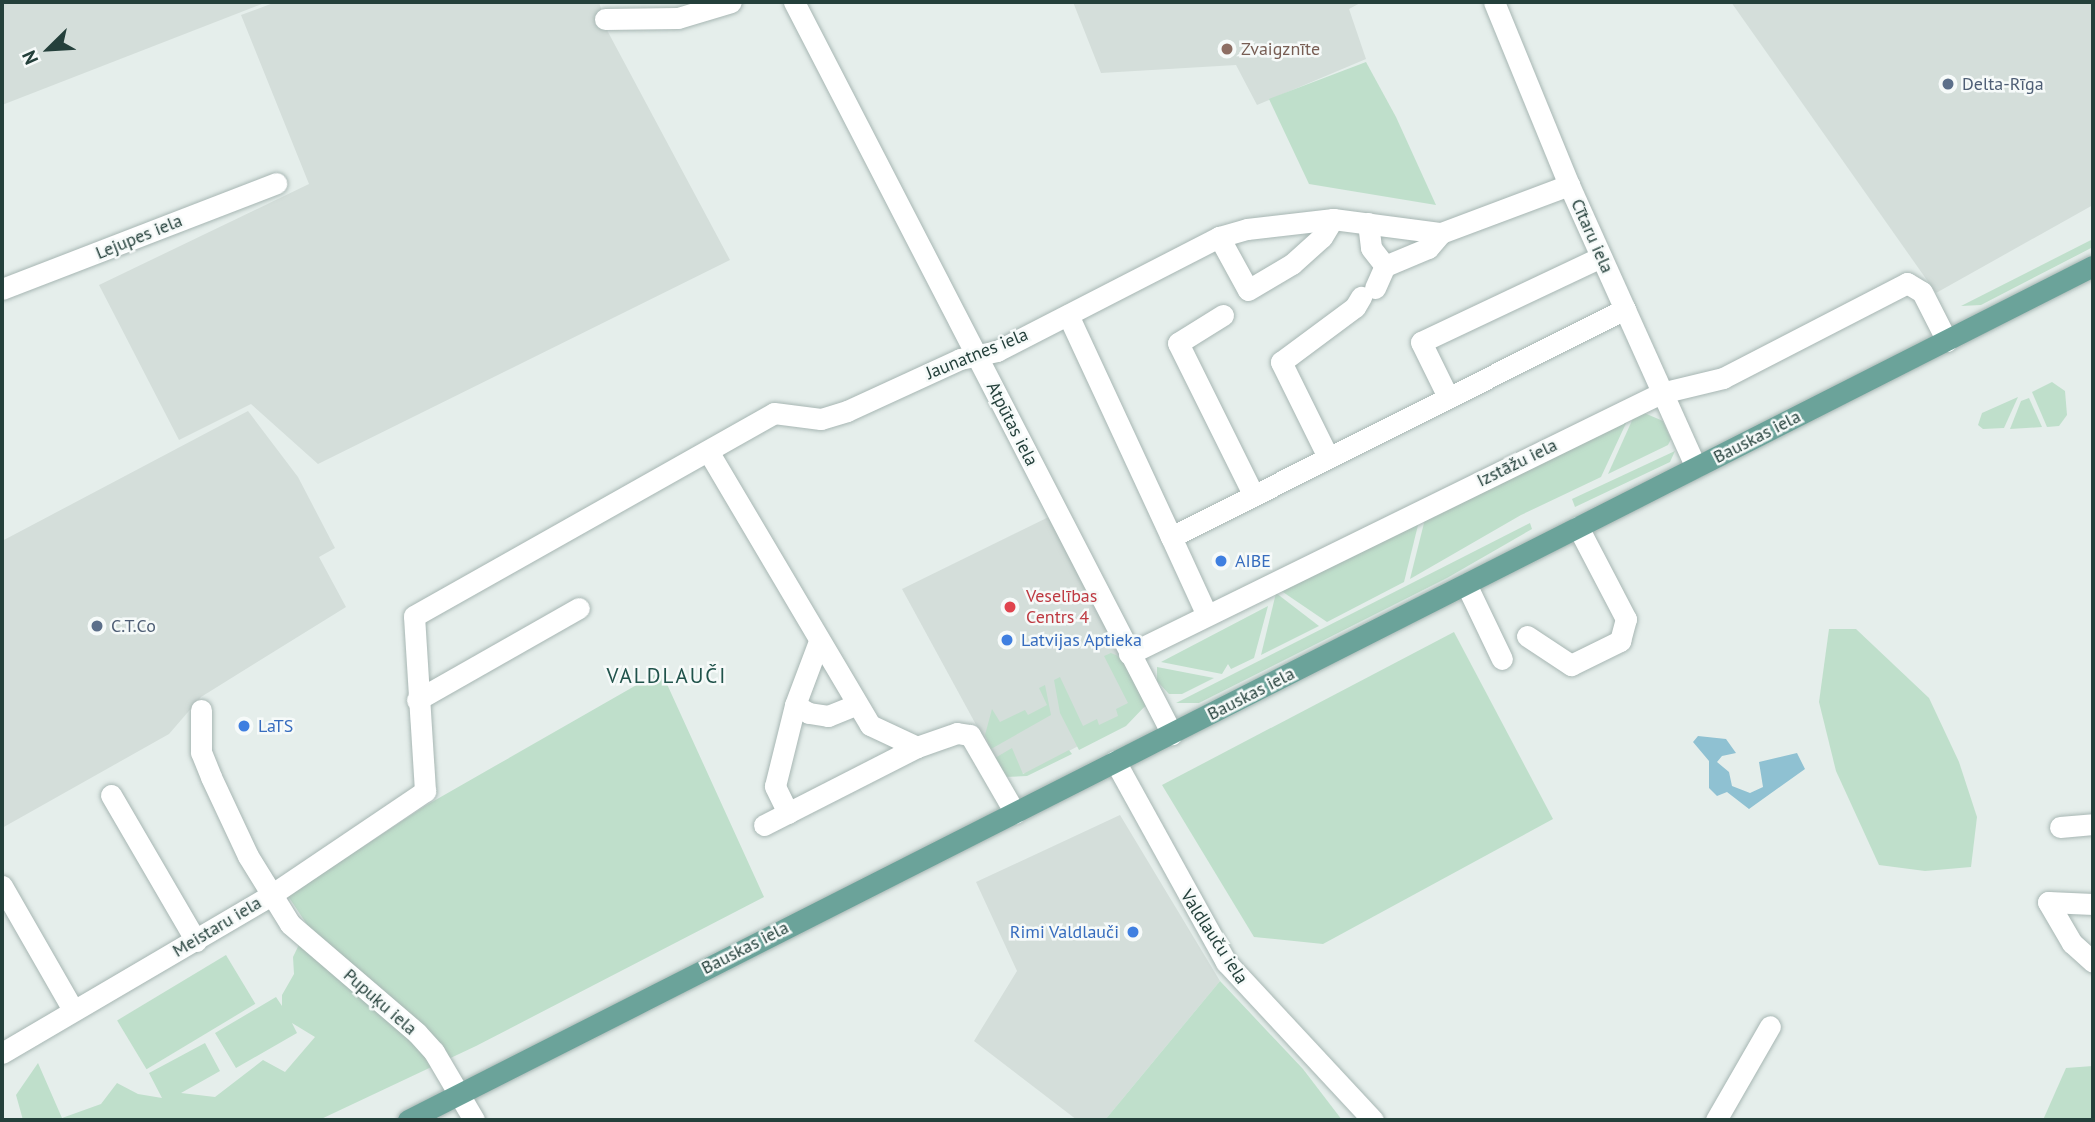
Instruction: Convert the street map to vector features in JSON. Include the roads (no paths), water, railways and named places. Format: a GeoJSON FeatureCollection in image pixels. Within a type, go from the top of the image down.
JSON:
{"type":"FeatureCollection","features":[{"type":"Feature","properties":{"kind":"main road","name":"Bauskas iela"},"geometry":{"type":"LineString","coordinates":[[408,1120],[2093,266]]}},
{"type":"Feature","properties":{"kind":"street"},"geometry":{"type":"LineString","coordinates":[[605,19],[678,18],[731,2]]}},
{"type":"Feature","properties":{"kind":"street","name":"Atpūtas iela"},"geometry":{"type":"LineString","coordinates":[[794,2],[1172,734]]}},
{"type":"Feature","properties":{"kind":"street","name":"Cītaru iela"},"geometry":{"type":"LineString","coordinates":[[1494,2],[1569,185],[1696,467]]}},
{"type":"Feature","properties":{"kind":"street","name":"Lejupes iela"},"geometry":{"type":"LineString","coordinates":[[2,289],[276,183]]}},
{"type":"Feature","properties":{"kind":"street","name":"Jaunatnes iela"},"geometry":{"type":"LineString","coordinates":[[417,700],[414,616],[774,413],[821,419],[960,359],[978,357],[1219,237],[1282,222],[1333,219],[1441,233],[1569,185]]}},
{"type":"Feature","properties":{"kind":"street"},"geometry":{"type":"LineString","coordinates":[[1253,494],[1178,343],[1219,321],[1244,302],[1248,290],[1292,264],[1322,237],[1333,219]]}},
{"type":"Feature","properties":{"kind":"street"},"geometry":{"type":"LineString","coordinates":[[1368,223],[1371,248],[1385,266]]}},
{"type":"Feature","properties":{"kind":"street"},"geometry":{"type":"LineString","coordinates":[[1327,455],[1281,362],[1355,307],[1368,293],[1385,266],[1428,248],[1441,233]]}},
{"type":"Feature","properties":{"kind":"street"},"geometry":{"type":"LineString","coordinates":[[1219,237],[1248,290]]}},
{"type":"Feature","properties":{"kind":"street"},"geometry":{"type":"LineString","coordinates":[[1447,395],[1421,342],[1601,257]]}},
{"type":"Feature","properties":{"kind":"street","name":"Izstāžu iela"},"geometry":{"type":"LineString","coordinates":[[1129,654],[1206,613],[1661,393],[1723,378],[1907,283],[1922,292],[1947,341]]}},
{"type":"Feature","properties":{"kind":"street"},"geometry":{"type":"LineString","coordinates":[[1171,537],[1327,455],[1625,309]]}},
{"type":"Feature","properties":{"kind":"street"},"geometry":{"type":"LineString","coordinates":[[1068,314],[1206,613]]}},
{"type":"Feature","properties":{"kind":"street"},"geometry":{"type":"LineString","coordinates":[[708,451],[870,725],[917,747]]}},
{"type":"Feature","properties":{"kind":"street"},"geometry":{"type":"LineString","coordinates":[[1527,636],[1571,665],[1620,641],[1626,619],[1578,527]]}},
{"type":"Feature","properties":{"kind":"street"},"geometry":{"type":"LineString","coordinates":[[1466,584],[1502,659]]}},
{"type":"Feature","properties":{"kind":"street"},"geometry":{"type":"LineString","coordinates":[[417,700],[579,608]]}},
{"type":"Feature","properties":{"kind":"street"},"geometry":{"type":"LineString","coordinates":[[788,813],[775,786],[795,705],[819,641]]}},
{"type":"Feature","properties":{"kind":"street","name":"Meistaru iela"},"geometry":{"type":"LineString","coordinates":[[2,1053],[271,895],[425,791],[417,700]]}},
{"type":"Feature","properties":{"kind":"street"},"geometry":{"type":"LineString","coordinates":[[795,705],[808,713],[828,716],[857,704]]}},
{"type":"Feature","properties":{"kind":"street","name":"Pupuķu iela"},"geometry":{"type":"LineString","coordinates":[[201,710],[201,752],[211,777],[271,895],[290,924],[417,1033],[474,1120]]}},
{"type":"Feature","properties":{"kind":"street"},"geometry":{"type":"LineString","coordinates":[[764,825],[917,747],[957,733],[970,735],[1015,813]]}},
{"type":"Feature","properties":{"kind":"street","name":"Valdlauču iela"},"geometry":{"type":"LineString","coordinates":[[1115,761],[1226,962],[1373,1120]]}},
{"type":"Feature","properties":{"kind":"street"},"geometry":{"type":"LineString","coordinates":[[111,795],[196,941]]}},
{"type":"Feature","properties":{"kind":"street"},"geometry":{"type":"LineString","coordinates":[[2060,827],[2093,824]]}},
{"type":"Feature","properties":{"kind":"street"},"geometry":{"type":"LineString","coordinates":[[2,886],[74,1010]]}},
{"type":"Feature","properties":{"kind":"street"},"geometry":{"type":"LineString","coordinates":[[2093,904],[2048,902],[2072,943],[2093,962]]}},
{"type":"Feature","properties":{"kind":"street"},"geometry":{"type":"LineString","coordinates":[[1716,1120],[1770,1026]]}},
{"type":"Feature","properties":{"kind":"water"},"geometry":{"type":"Polygon","coordinates":[[[1698,736],[1726,739],[1736,753],[1722,756],[1717,762],[1729,772],[1732,786],[1750,793],[1763,787],[1759,762],[1797,753],[1805,769],[1749,809],[1727,792],[1717,796],[1709,788],[1709,761],[1693,742],[1698,736]]]}},
{"type":"Feature","properties":{"kind":"place","name":"Zvaigznīte"},"geometry":{"type":"Point","coordinates":[1227,49]}},
{"type":"Feature","properties":{"kind":"place","name":"Delta-Rīga"},"geometry":{"type":"Point","coordinates":[1948,84]}},
{"type":"Feature","properties":{"kind":"place","name":"AIBE"},"geometry":{"type":"Point","coordinates":[1221,561]}},
{"type":"Feature","properties":{"kind":"place","name":"Veselības Centrs 4"},"geometry":{"type":"Point","coordinates":[1010,607]}},
{"type":"Feature","properties":{"kind":"place","name":"C.T.Co"},"geometry":{"type":"Point","coordinates":[97,626]}},
{"type":"Feature","properties":{"kind":"place","name":"Latvijas Aptieka"},"geometry":{"type":"Point","coordinates":[1007,640]}},
{"type":"Feature","properties":{"kind":"place","name":"LaTS"},"geometry":{"type":"Point","coordinates":[244,726]}},
{"type":"Feature","properties":{"kind":"place","name":"Rimi Valdlauči"},"geometry":{"type":"Point","coordinates":[1133,932]}},
{"type":"Feature","properties":{"kind":"district","name":"VALDLAUČI"},"geometry":{"type":"Point","coordinates":[667,676]}}]}
